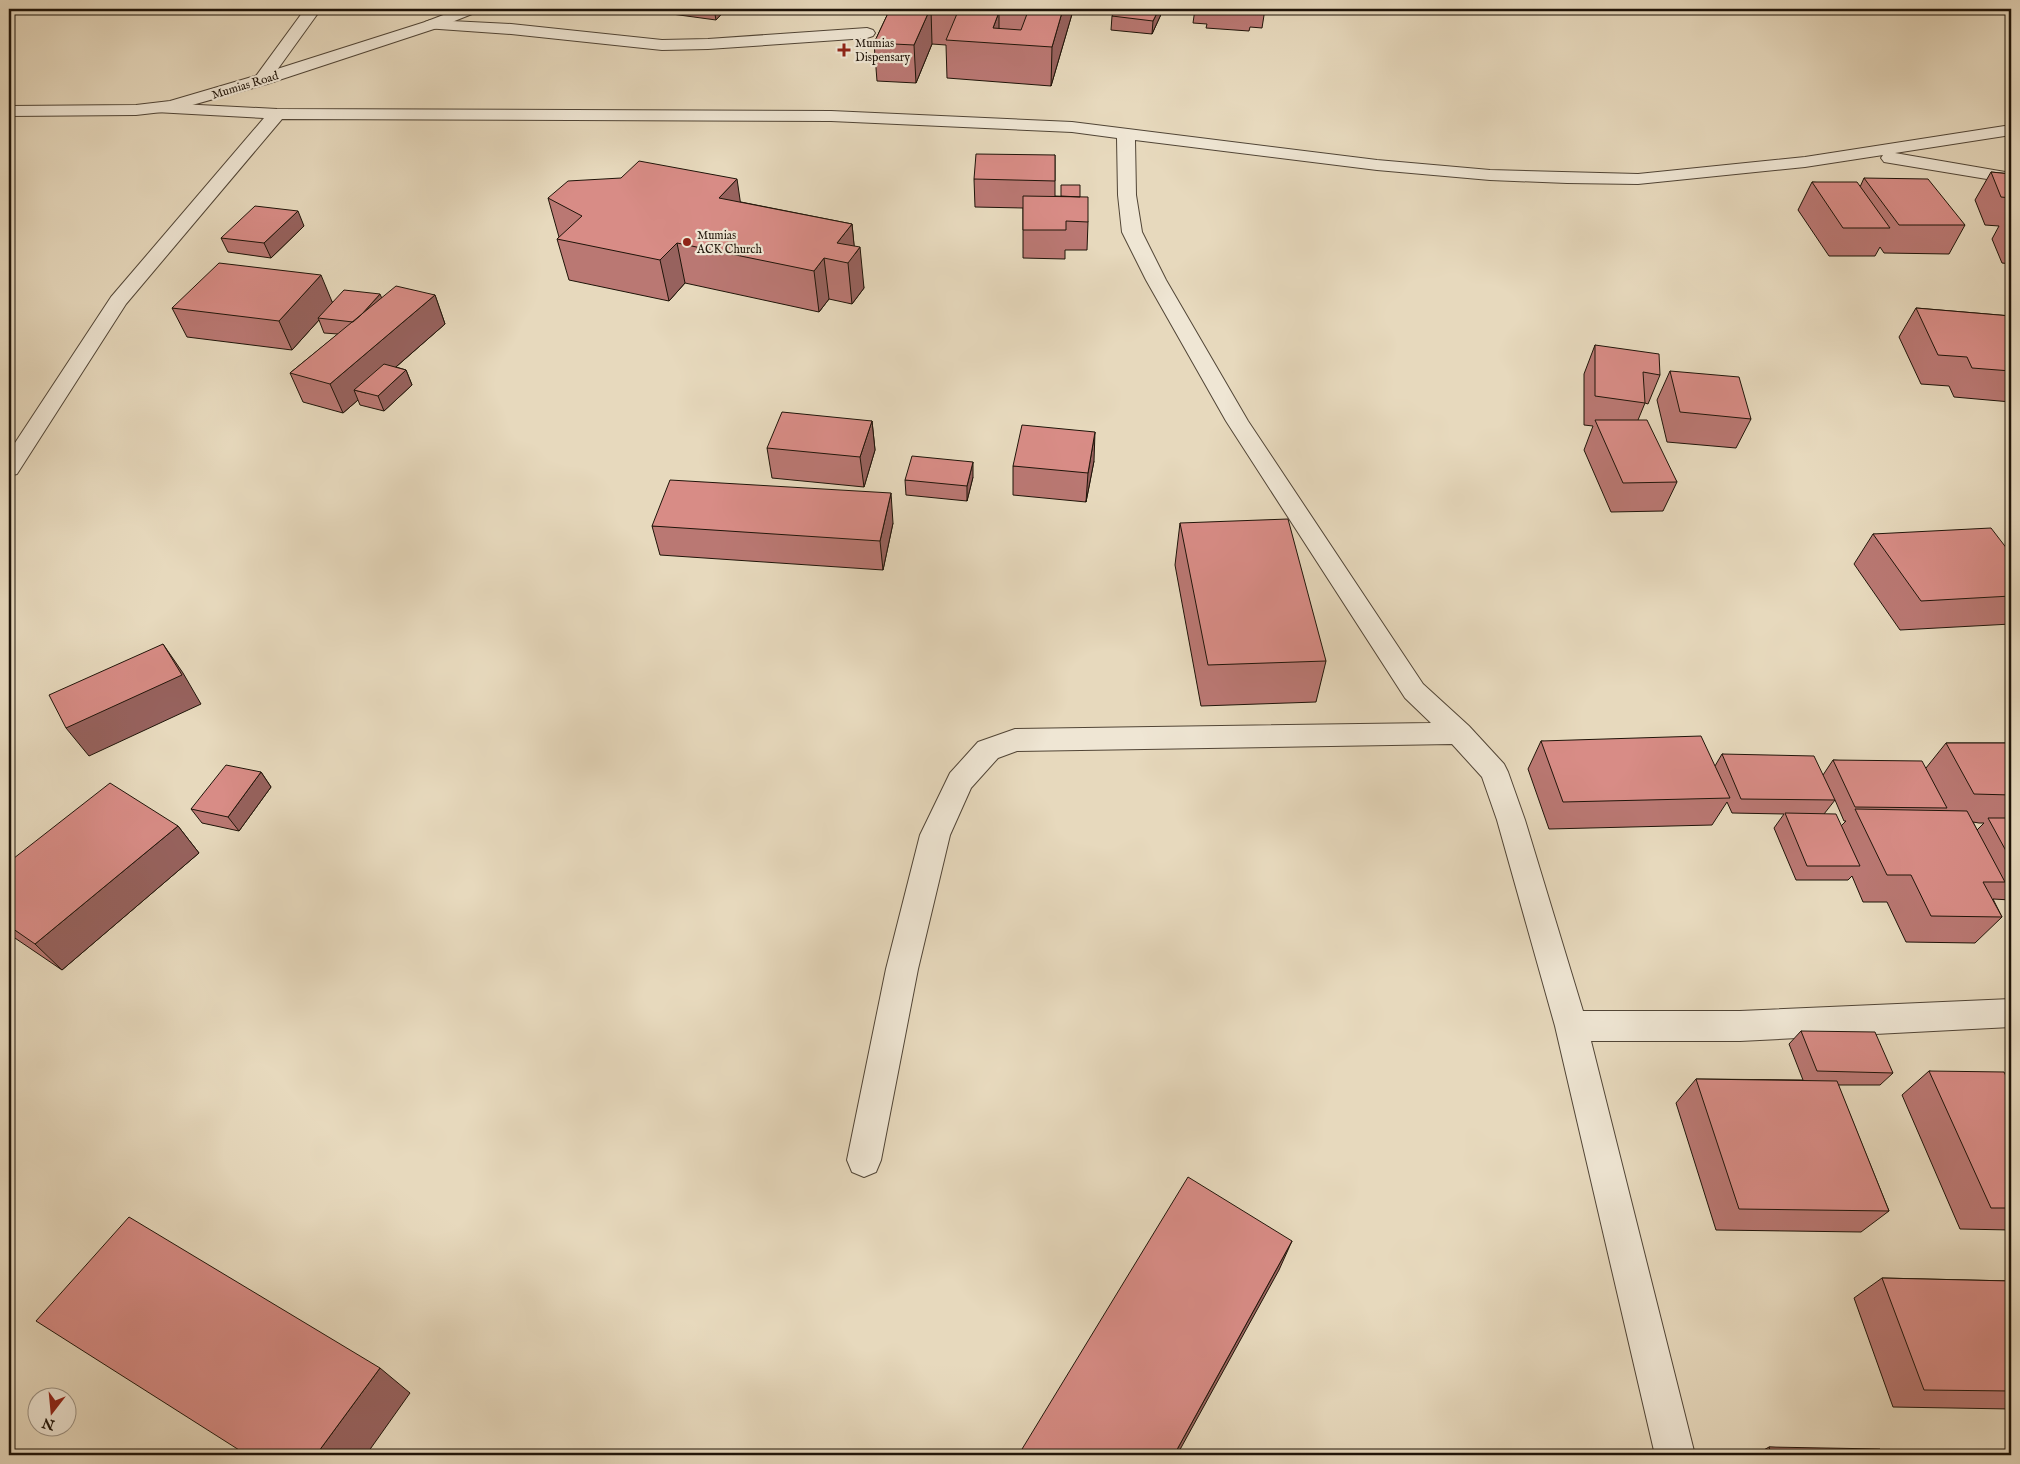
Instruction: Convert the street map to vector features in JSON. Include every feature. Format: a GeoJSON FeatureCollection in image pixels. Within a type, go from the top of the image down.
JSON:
{"type":"FeatureCollection","features":[{"type":"Feature","properties":{"kind":"street"},"geometry":{"type":"LineString","coordinates":[[261,80],[283,52],[295,30],[313,9]]}},
{"type":"Feature","properties":{"kind":"street","name":"Mumias Road"},"geometry":{"type":"LineString","coordinates":[[9,111],[160,108],[261,80],[431,25],[472,9]]}},
{"type":"Feature","properties":{"kind":"street"},"geometry":{"type":"LineString","coordinates":[[431,25],[489,28],[662,45],[717,44],[867,33]]}},
{"type":"Feature","properties":{"kind":"street"},"geometry":{"type":"LineString","coordinates":[[160,108],[277,114],[831,116],[1072,127],[1376,165],[1490,175],[1638,179],[1866,154],[2011,130]]}},
{"type":"Feature","properties":{"kind":"street"},"geometry":{"type":"LineString","coordinates":[[9,469],[118,301],[277,114]]}},
{"type":"Feature","properties":{"kind":"street"},"geometry":{"type":"LineString","coordinates":[[1126,133],[1127,195],[1132,232],[1156,280],[1237,421],[1414,692],[1459,733],[1494,772],[1511,820],[1571,1026],[1675,1455]]}},
{"type":"Feature","properties":{"kind":"street"},"geometry":{"type":"LineString","coordinates":[[1866,154],[2011,178]]}},
{"type":"Feature","properties":{"kind":"street"},"geometry":{"type":"LineString","coordinates":[[864,1160],[902,969],[935,835],[960,781],[988,750],[1015,740],[1459,733]]}},
{"type":"Feature","properties":{"kind":"street"},"geometry":{"type":"LineString","coordinates":[[1571,1026],[1740,1026],[2011,1014]]}},
{"type":"Feature","properties":{"kind":"building"},"geometry":{"type":"Polygon","coordinates":[[[890,9],[930,9],[914,45],[874,43],[890,9]]]}},
{"type":"Feature","properties":{"kind":"building"},"geometry":{"type":"Polygon","coordinates":[[[959,9],[1063,9],[1052,47],[946,40],[959,9]],[[999,12],[993,28],[1021,30],[1027,14],[999,12]]]}},
{"type":"Feature","properties":{"kind":"building"},"geometry":{"type":"Polygon","coordinates":[[[1116,9],[1159,9],[1153,21],[1112,16],[1116,9]]]}},
{"type":"Feature","properties":{"kind":"building"},"geometry":{"type":"Polygon","coordinates":[[[976,154],[1055,155],[1055,181],[974,179],[976,154]]]}},
{"type":"Feature","properties":{"kind":"building"},"geometry":{"type":"Polygon","coordinates":[[[639,161],[737,179],[719,198],[852,224],[837,243],[860,247],[848,263],[824,258],[814,271],[677,243],[660,260],[557,239],[582,216],[548,198],[568,181],[621,178],[639,161]]]}},
{"type":"Feature","properties":{"kind":"building"},"geometry":{"type":"Polygon","coordinates":[[[1991,172],[2011,174],[2011,198],[2001,197],[1991,172]]]}},
{"type":"Feature","properties":{"kind":"building"},"geometry":{"type":"Polygon","coordinates":[[[1864,178],[1928,179],[1965,225],[1899,225],[1864,178]]]}},
{"type":"Feature","properties":{"kind":"building"},"geometry":{"type":"Polygon","coordinates":[[[1812,182],[1857,182],[1890,228],[1843,228],[1812,182]]]}},
{"type":"Feature","properties":{"kind":"building"},"geometry":{"type":"Polygon","coordinates":[[[1061,185],[1080,185],[1080,197],[1061,196],[1061,185]]]}},
{"type":"Feature","properties":{"kind":"building"},"geometry":{"type":"Polygon","coordinates":[[[1023,196],[1088,197],[1088,222],[1066,221],[1066,230],[1023,230],[1023,196]]]}},
{"type":"Feature","properties":{"kind":"building"},"geometry":{"type":"Polygon","coordinates":[[[255,206],[298,211],[264,243],[221,238],[255,206]]]}},
{"type":"Feature","properties":{"kind":"building"},"geometry":{"type":"Polygon","coordinates":[[[219,263],[321,275],[279,321],[172,308],[219,263]]]}},
{"type":"Feature","properties":{"kind":"building"},"geometry":{"type":"Polygon","coordinates":[[[396,286],[435,295],[330,384],[290,373],[396,286]]]}},
{"type":"Feature","properties":{"kind":"building"},"geometry":{"type":"Polygon","coordinates":[[[344,290],[380,294],[353,322],[318,318],[344,290]]]}},
{"type":"Feature","properties":{"kind":"building"},"geometry":{"type":"Polygon","coordinates":[[[1916,308],[2011,316],[2011,371],[1972,368],[1967,357],[1938,355],[1916,308]]]}},
{"type":"Feature","properties":{"kind":"building"},"geometry":{"type":"Polygon","coordinates":[[[1595,345],[1659,354],[1660,375],[1643,372],[1645,403],[1595,396],[1595,345]]]}},
{"type":"Feature","properties":{"kind":"building"},"geometry":{"type":"Polygon","coordinates":[[[384,364],[406,370],[378,396],[354,390],[384,364]]]}},
{"type":"Feature","properties":{"kind":"building"},"geometry":{"type":"Polygon","coordinates":[[[1670,371],[1739,377],[1751,419],[1680,412],[1670,371]]]}},
{"type":"Feature","properties":{"kind":"building"},"geometry":{"type":"Polygon","coordinates":[[[782,412],[872,421],[860,457],[767,448],[782,412]]]}},
{"type":"Feature","properties":{"kind":"building"},"geometry":{"type":"Polygon","coordinates":[[[1595,420],[1647,420],[1677,482],[1623,483],[1595,420]]]}},
{"type":"Feature","properties":{"kind":"building"},"geometry":{"type":"Polygon","coordinates":[[[1022,425],[1095,432],[1088,473],[1013,466],[1022,425]]]}},
{"type":"Feature","properties":{"kind":"building"},"geometry":{"type":"Polygon","coordinates":[[[912,456],[973,462],[967,486],[905,480],[912,456]]]}},
{"type":"Feature","properties":{"kind":"building"},"geometry":{"type":"Polygon","coordinates":[[[670,480],[891,493],[880,541],[652,526],[670,480]]]}},
{"type":"Feature","properties":{"kind":"building"},"geometry":{"type":"Polygon","coordinates":[[[1288,519],[1326,661],[1208,665],[1180,523],[1288,519]]]}},
{"type":"Feature","properties":{"kind":"building"},"geometry":{"type":"Polygon","coordinates":[[[1991,528],[2011,554],[2011,596],[1921,601],[1873,534],[1991,528]]]}},
{"type":"Feature","properties":{"kind":"building"},"geometry":{"type":"Polygon","coordinates":[[[163,644],[182,675],[66,728],[49,695],[163,644]]]}},
{"type":"Feature","properties":{"kind":"building"},"geometry":{"type":"Polygon","coordinates":[[[1701,736],[1730,798],[1563,802],[1541,741],[1701,736]]]}},
{"type":"Feature","properties":{"kind":"building"},"geometry":{"type":"Polygon","coordinates":[[[1946,743],[2011,743],[2011,795],[1974,794],[1946,743]]]}},
{"type":"Feature","properties":{"kind":"building"},"geometry":{"type":"Polygon","coordinates":[[[1722,754],[1814,756],[1835,800],[1741,799],[1722,754]]]}},
{"type":"Feature","properties":{"kind":"building"},"geometry":{"type":"Polygon","coordinates":[[[1833,760],[1922,761],[1947,808],[1855,807],[1833,760]]]}},
{"type":"Feature","properties":{"kind":"building"},"geometry":{"type":"Polygon","coordinates":[[[226,765],[261,772],[228,817],[191,809],[226,765]]]}},
{"type":"Feature","properties":{"kind":"building"},"geometry":{"type":"Polygon","coordinates":[[[110,783],[178,826],[35,944],[9,926],[9,862],[110,783]]]}},
{"type":"Feature","properties":{"kind":"building"},"geometry":{"type":"Polygon","coordinates":[[[1855,809],[1967,811],[2005,882],[1983,882],[2002,917],[1931,916],[1911,875],[1887,875],[1855,809]]]}},
{"type":"Feature","properties":{"kind":"building"},"geometry":{"type":"Polygon","coordinates":[[[1785,813],[1836,814],[1860,866],[1807,866],[1785,813]]]}},
{"type":"Feature","properties":{"kind":"building"},"geometry":{"type":"Polygon","coordinates":[[[1988,818],[2011,818],[2011,860],[1988,818]]]}},
{"type":"Feature","properties":{"kind":"building"},"geometry":{"type":"Polygon","coordinates":[[[1801,1031],[1875,1032],[1893,1073],[1817,1071],[1801,1031]]]}},
{"type":"Feature","properties":{"kind":"building"},"geometry":{"type":"Polygon","coordinates":[[[1929,1071],[2004,1072],[2011,1086],[2011,1208],[1991,1208],[1929,1071]]]}},
{"type":"Feature","properties":{"kind":"building"},"geometry":{"type":"Polygon","coordinates":[[[1696,1079],[1837,1081],[1889,1211],[1739,1209],[1696,1079]]]}},
{"type":"Feature","properties":{"kind":"building"},"geometry":{"type":"Polygon","coordinates":[[[1188,1177],[1292,1241],[1174,1455],[1019,1454],[1188,1177]]]}},
{"type":"Feature","properties":{"kind":"building"},"geometry":{"type":"Polygon","coordinates":[[[129,1217],[380,1368],[316,1455],[247,1455],[36,1321],[129,1217]]]}},
{"type":"Feature","properties":{"kind":"building"},"geometry":{"type":"Polygon","coordinates":[[[1882,1278],[2011,1281],[2011,1391],[1924,1390],[1882,1278]]]}},
{"type":"Feature","properties":{"kind":"building"},"geometry":{"type":"Polygon","coordinates":[[[1769,1447],[1880,1449],[1882,1455],[1772,1455],[1769,1447]]]}},
{"type":"Feature","properties":{"kind":"place","name":"Mumias Dispensary"},"geometry":{"type":"Point","coordinates":[844,50]}},
{"type":"Feature","properties":{"kind":"place","name":"Mumias ACK Church"},"geometry":{"type":"Point","coordinates":[687,242]}}]}
